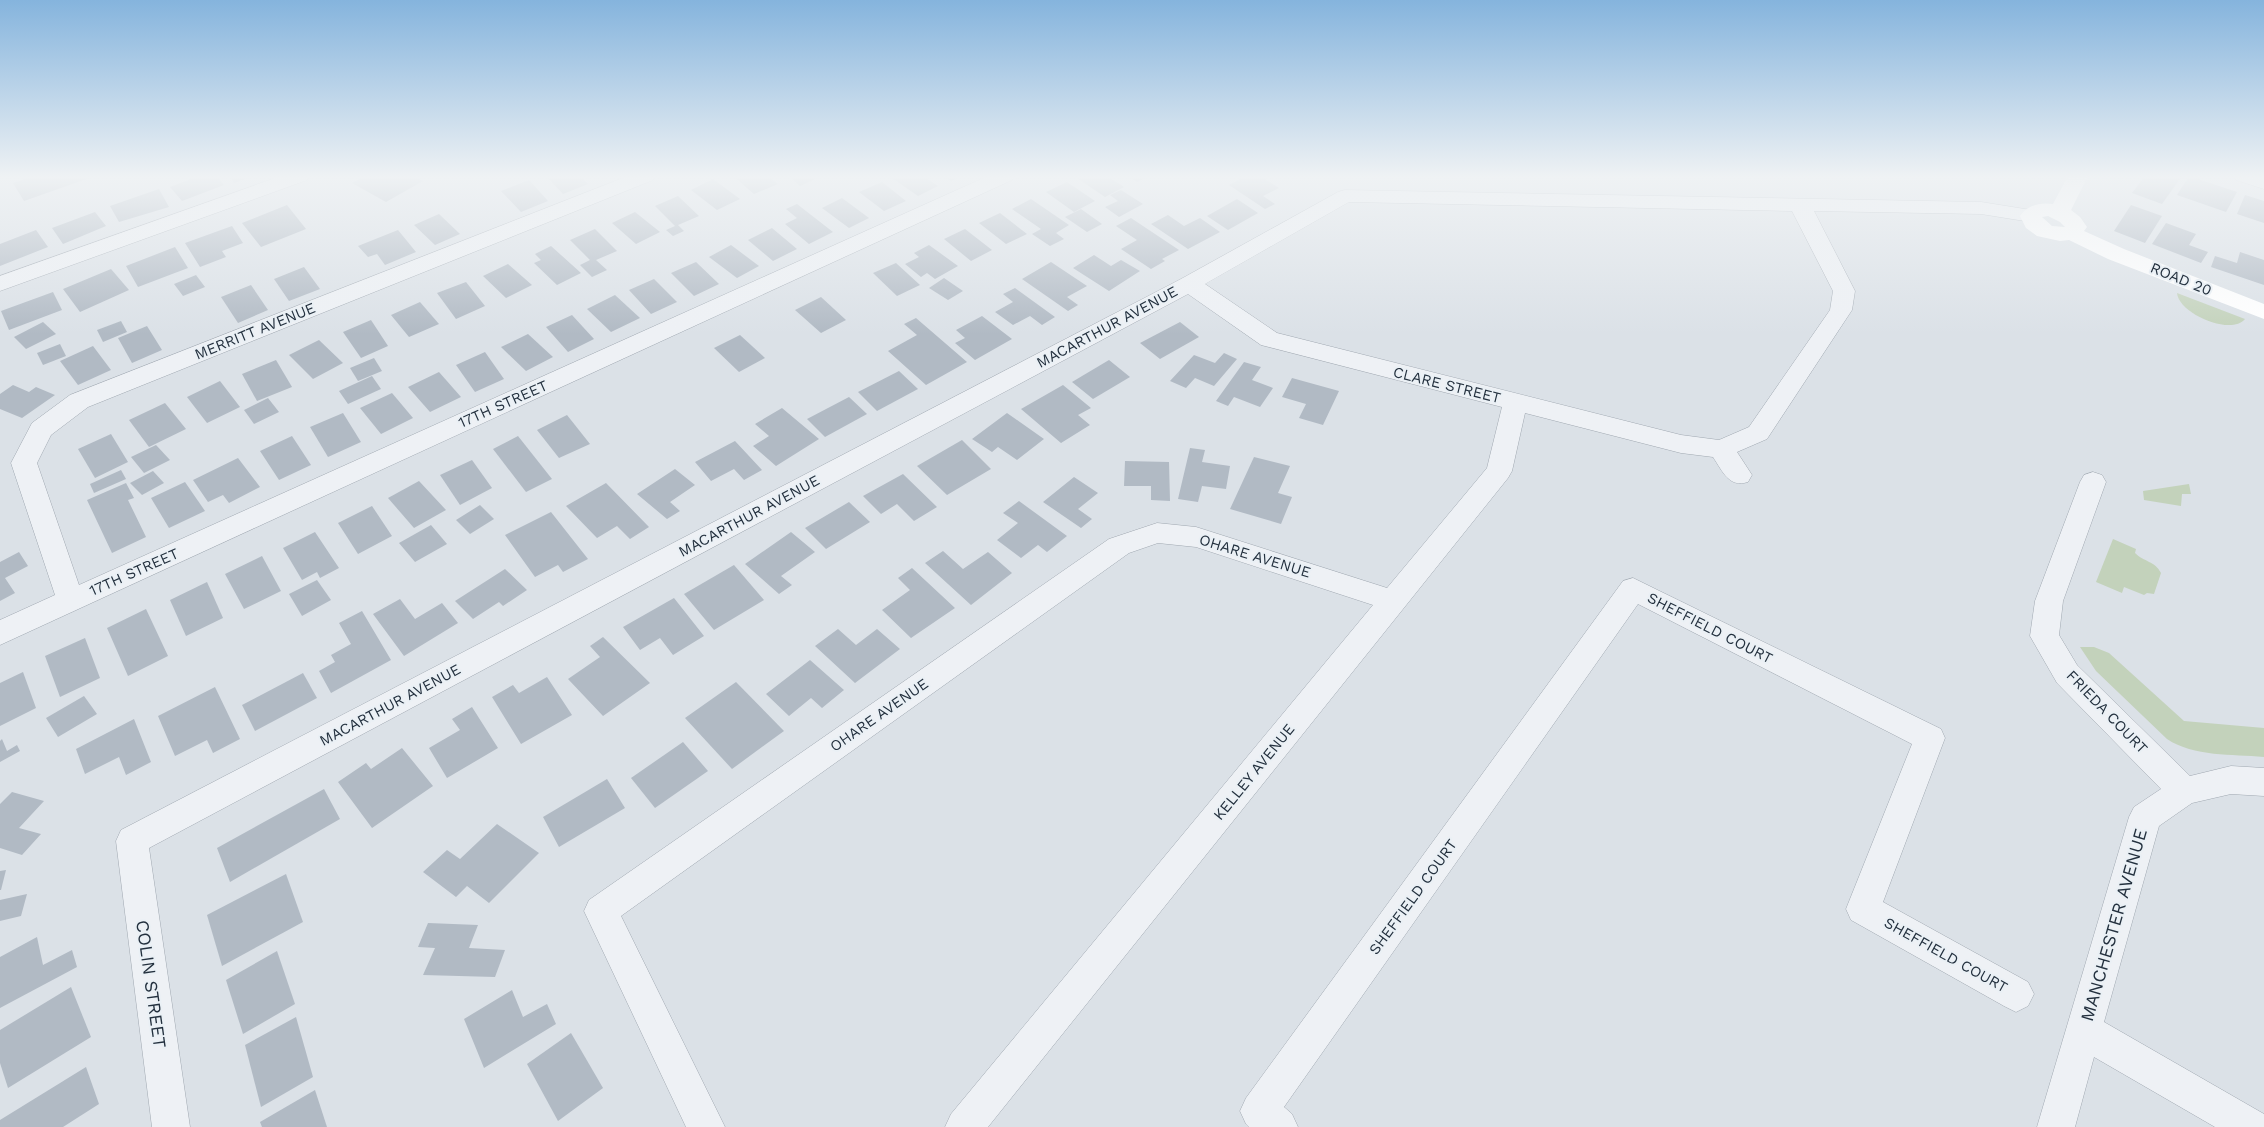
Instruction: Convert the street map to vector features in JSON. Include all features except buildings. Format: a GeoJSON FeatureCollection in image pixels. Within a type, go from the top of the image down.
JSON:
{"type":"FeatureCollection","features":[{"type":"Feature","properties":{"kind":"street"},"geometry":{"type":"LineString","coordinates":[[0,284],[154,229]]}},
{"type":"Feature","properties":{"kind":"street","name":"MERRITT AVENUE"},"geometry":{"type":"LineString","coordinates":[[71,601],[24,463],[41,429],[79,400],[513,229]]}},
{"type":"Feature","properties":{"kind":"street","name":"17TH STREET"},"geometry":{"type":"LineString","coordinates":[[0,633],[889,229]]}},
{"type":"Feature","properties":{"kind":"street","name":"MACARTHUR AVENUE"},"geometry":{"type":"LineString","coordinates":[[132,841],[1189,284],[1277,229]]}},
{"type":"Feature","properties":{"kind":"street"},"geometry":{"type":"LineString","coordinates":[[1739,475],[1721,449],[1758,433],[1841,310],[1844,291],[1812,229]]}},
{"type":"Feature","properties":{"kind":"street","name":"ROAD 20"},"geometry":{"type":"LineString","coordinates":[[2042,229],[2060,234],[2072,233],[2116,254],[2264,312]]}},
{"type":"Feature","properties":{"kind":"street"},"geometry":{"type":"LineString","coordinates":[[2072,233],[2075,229]]}},
{"type":"Feature","properties":{"kind":"street","name":"CLARE STREET"},"geometry":{"type":"LineString","coordinates":[[1189,284],[1269,339],[1681,444],[1721,449]]}},
{"type":"Feature","properties":{"kind":"street","name":"KELLEY AVENUE"},"geometry":{"type":"LineString","coordinates":[[964,1127],[1499,471],[1515,402]]}},
{"type":"Feature","properties":{"kind":"street","name":"FRIEDA COURT"},"geometry":{"type":"LineString","coordinates":[[2093,482],[2049,601],[2044,636],[2067,674],[2184,791]]}},
{"type":"Feature","properties":{"kind":"street","name":"OHARE AVENUE"},"geometry":{"type":"LineString","coordinates":[[706,1127],[600,911],[1119,546],[1156,533],[1196,537],[1394,600]]}},
{"type":"Feature","properties":{"kind":"street","name":"SHEFFIELD COURT"},"geometry":{"type":"LineString","coordinates":[[1279,1127],[1259,1112],[1634,589],[1930,738],[1862,909],[2016,994]]}},
{"type":"Feature","properties":{"kind":"street","name":"MANCHESTER AVENUE"},"geometry":{"type":"LineString","coordinates":[[2056,1127],[2145,817],[2184,791],[2231,780],[2264,782]]}},
{"type":"Feature","properties":{"kind":"street","name":"COLIN STREET"},"geometry":{"type":"LineString","coordinates":[[132,841],[167,1125]]}},
{"type":"Feature","properties":{"kind":"street"},"geometry":{"type":"LineString","coordinates":[[2084,1031],[2251,1127]]}},
{"type":"Feature","properties":{"kind":"green space"},"geometry":{"type":"Polygon","coordinates":[[[2177,293],[2245,319],[2238,324],[2229,325],[2206,320],[2186,308],[2180,301],[2177,293]]]}},
{"type":"Feature","properties":{"kind":"green space"},"geometry":{"type":"Polygon","coordinates":[[[2189,484],[2191,494],[2182,494],[2181,506],[2144,500],[2143,491],[2189,484]]]}},
{"type":"Feature","properties":{"kind":"green space"},"geometry":{"type":"Polygon","coordinates":[[[2113,539],[2136,549],[2135,553],[2159,569],[2161,573],[2154,594],[2147,593],[2144,595],[2124,587],[2122,593],[2096,582],[2113,539]]]}},
{"type":"Feature","properties":{"kind":"green space"},"geometry":{"type":"Polygon","coordinates":[[[2080,647],[2094,647],[2109,653],[2184,721],[2264,728],[2264,757],[2201,752],[2178,745],[2167,739],[2096,671],[2080,647]]]}}]}
